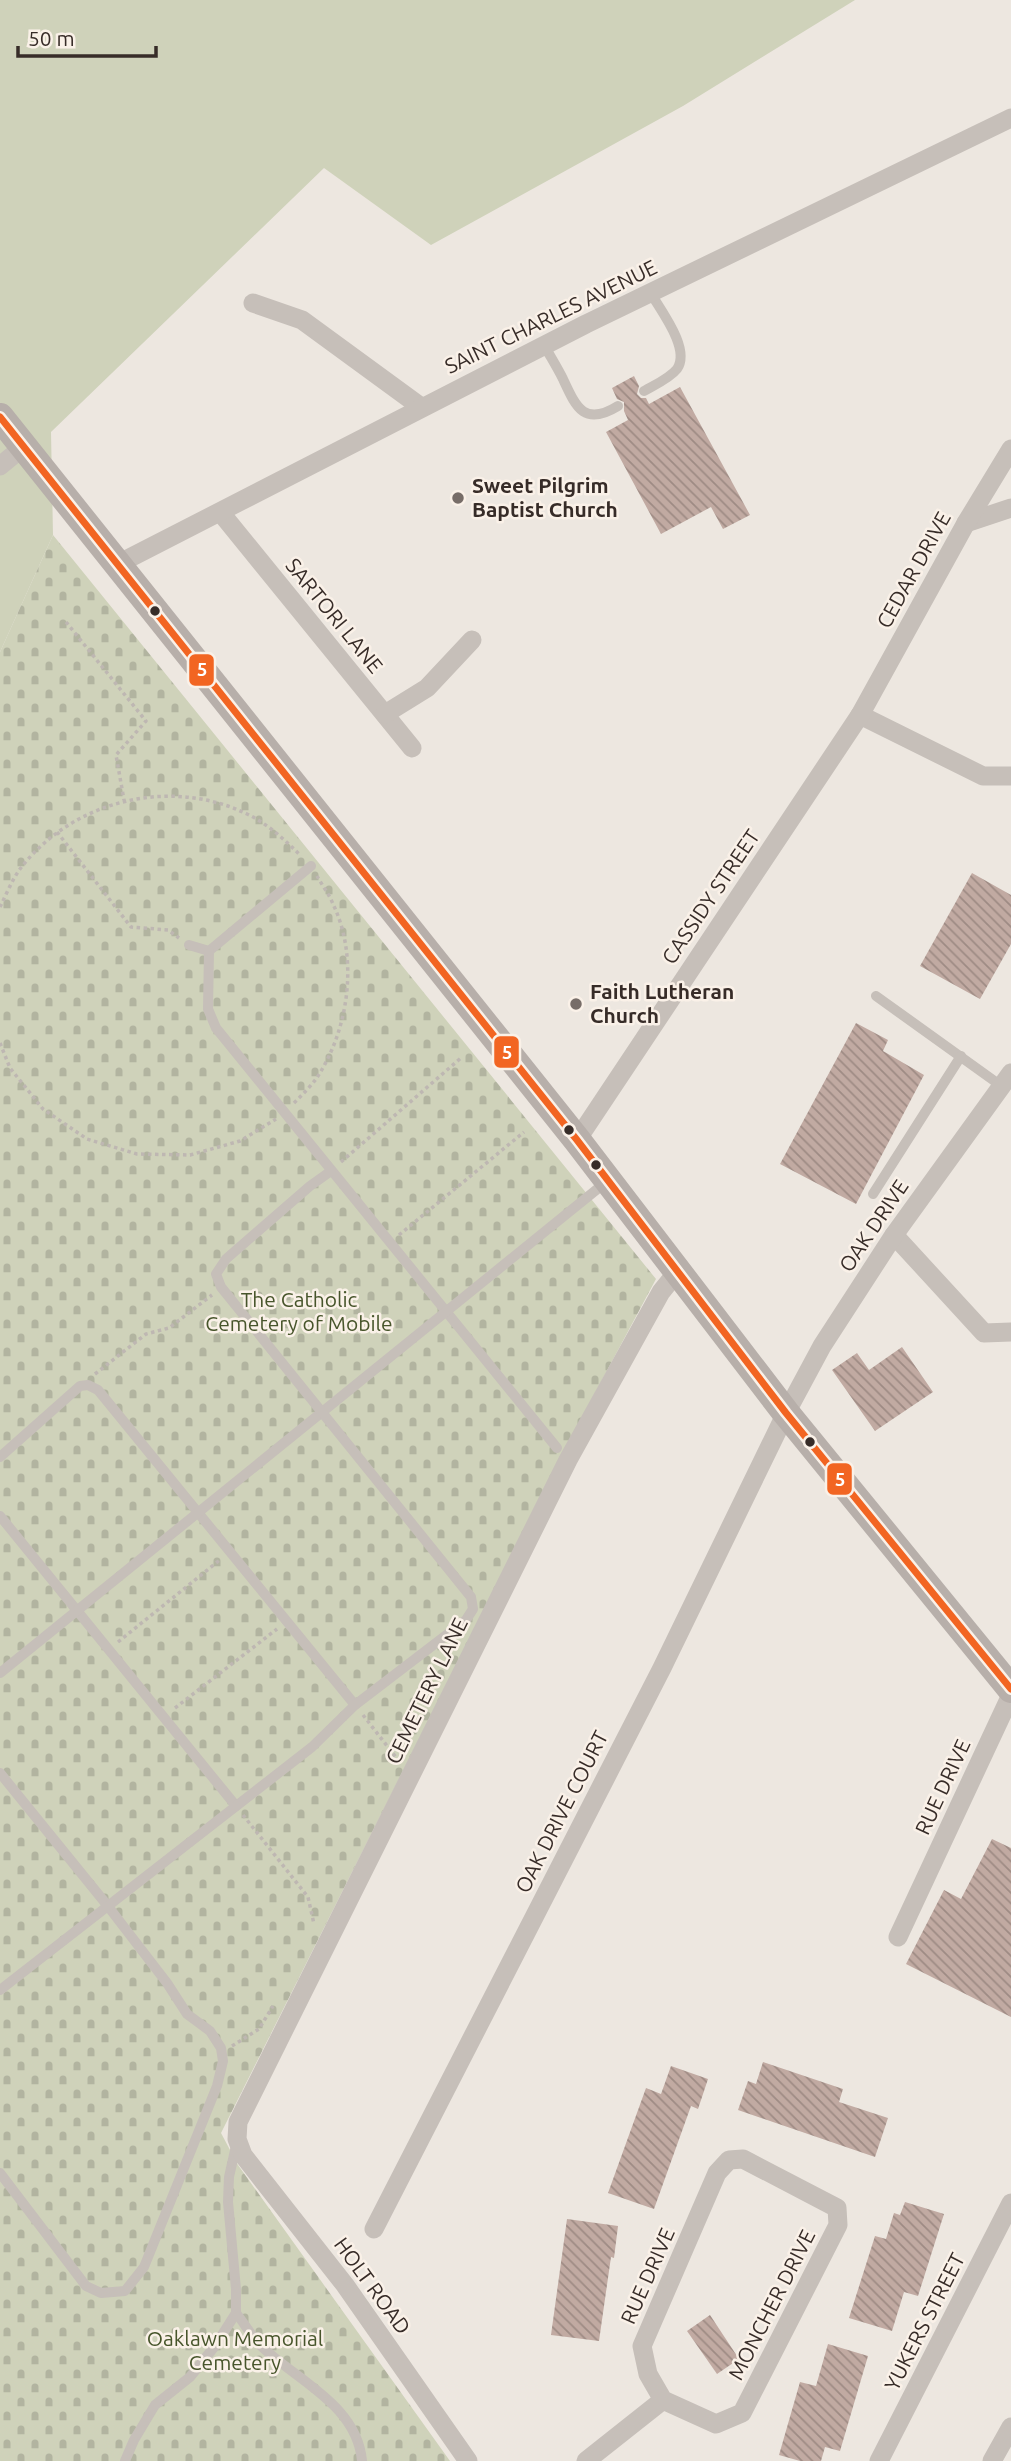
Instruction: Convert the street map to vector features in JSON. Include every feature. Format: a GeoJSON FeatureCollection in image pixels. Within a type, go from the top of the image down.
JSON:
{"type":"FeatureCollection","features":[{"type":"Feature","properties":{"kind":"main road"},"geometry":{"type":"LineString","coordinates":[[0,417],[577,1140],[786,1413],[1002,1666],[1011,1689]]}},
{"type":"Feature","properties":{"kind":"street","name":"SAINT CHARLES AVENUE"},"geometry":{"type":"LineString","coordinates":[[116,565],[650,292],[1011,118]]}},
{"type":"Feature","properties":{"kind":"street"},"geometry":{"type":"LineString","coordinates":[[253,303],[302,320],[421,407]]}},
{"type":"Feature","properties":{"kind":"street"},"geometry":{"type":"LineString","coordinates":[[0,466],[23,447]]}},
{"type":"Feature","properties":{"kind":"street","name":"CEDAR DRIVE"},"geometry":{"type":"LineString","coordinates":[[860,715],[965,523],[1011,449]]}},
{"type":"Feature","properties":{"kind":"street"},"geometry":{"type":"LineString","coordinates":[[965,523],[1011,508]]}},
{"type":"Feature","properties":{"kind":"street","name":"SARTORI LANE"},"geometry":{"type":"LineString","coordinates":[[221,513],[412,748]]}},
{"type":"Feature","properties":{"kind":"street"},"geometry":{"type":"LineString","coordinates":[[385,714],[427,688],[472,640]]}},
{"type":"Feature","properties":{"kind":"street"},"geometry":{"type":"LineString","coordinates":[[860,715],[984,776],[1011,776]]}},
{"type":"Feature","properties":{"kind":"street","name":"CASSIDY STREET"},"geometry":{"type":"LineString","coordinates":[[577,1140],[860,715]]}},
{"type":"Feature","properties":{"kind":"street","name":"OAK DRIVE"},"geometry":{"type":"LineString","coordinates":[[786,1413],[822,1346],[894,1235],[1005,1079]]}},
{"type":"Feature","properties":{"kind":"street"},"geometry":{"type":"LineString","coordinates":[[894,1235],[984,1333],[1011,1332]]}},
{"type":"Feature","properties":{"kind":"street","name":"CEMETERY LANE"},"geometry":{"type":"LineString","coordinates":[[237,2139],[238,2122],[568,1460],[661,1292],[677,1272]]}},
{"type":"Feature","properties":{"kind":"street","name":"OAK DRIVE COURT"},"geometry":{"type":"LineString","coordinates":[[374,2230],[662,1668],[786,1413]]}},
{"type":"Feature","properties":{"kind":"street","name":"RUE DRIVE"},"geometry":{"type":"LineString","coordinates":[[898,1937],[1011,1695]]}},
{"type":"Feature","properties":{"kind":"street","name":"HOLT ROAD"},"geometry":{"type":"LineString","coordinates":[[237,2139],[243,2155],[345,2285],[468,2461]]}},
{"type":"Feature","properties":{"kind":"street","name":"RUE DRIVE"},"geometry":{"type":"LineString","coordinates":[[663,2400],[648,2374],[642,2346],[717,2174],[729,2160]]}},
{"type":"Feature","properties":{"kind":"street","name":"MONCHER DRIVE"},"geometry":{"type":"LineString","coordinates":[[663,2400],[716,2424],[743,2413],[838,2225],[836,2208],[743,2160],[729,2160]]}},
{"type":"Feature","properties":{"kind":"street","name":"YUKERS STREET"},"geometry":{"type":"LineString","coordinates":[[879,2461],[1011,2203]]}},
{"type":"Feature","properties":{"kind":"street"},"geometry":{"type":"LineString","coordinates":[[586,2461],[663,2400]]}},
{"type":"Feature","properties":{"kind":"street"},"geometry":{"type":"LineString","coordinates":[[992,2461],[1011,2427]]}},
{"type":"Feature","properties":{"kind":"lane"},"geometry":{"type":"LineString","coordinates":[[644,391],[676,370],[682,356],[678,341],[650,292]]}},
{"type":"Feature","properties":{"kind":"lane"},"geometry":{"type":"LineString","coordinates":[[544,345],[578,409],[598,414],[618,406]]}},
{"type":"Feature","properties":{"kind":"lane"},"geometry":{"type":"LineString","coordinates":[[311,866],[209,951],[208,1009],[216,1028],[557,1448]]}},
{"type":"Feature","properties":{"kind":"lane"},"geometry":{"type":"LineString","coordinates":[[189,945],[209,951]]}},
{"type":"Feature","properties":{"kind":"lane"},"geometry":{"type":"LineString","coordinates":[[876,996],[961,1056],[1005,1079]]}},
{"type":"Feature","properties":{"kind":"lane"},"geometry":{"type":"LineString","coordinates":[[873,1194],[961,1056]]}},
{"type":"Feature","properties":{"kind":"lane"},"geometry":{"type":"LineString","coordinates":[[0,1990],[312,1747],[355,1705],[466,1620],[473,1609],[471,1597],[222,1287],[216,1275],[226,1259],[310,1185],[331,1171]]}},
{"type":"Feature","properties":{"kind":"lane"},"geometry":{"type":"LineString","coordinates":[[0,1673],[607,1181]]}},
{"type":"Feature","properties":{"kind":"lane"},"geometry":{"type":"LineString","coordinates":[[0,1457],[80,1386],[88,1385],[99,1390],[355,1705]]}},
{"type":"Feature","properties":{"kind":"lane"},"geometry":{"type":"LineString","coordinates":[[0,1517],[236,1806]]}},
{"type":"Feature","properties":{"kind":"lane"},"geometry":{"type":"LineString","coordinates":[[0,1773],[107,1905],[167,1983],[187,2014],[210,2031],[222,2053],[223,2061],[217,2086],[144,2267],[125,2291],[101,2293],[86,2286],[0,2173]]}},
{"type":"Feature","properties":{"kind":"lane"},"geometry":{"type":"LineString","coordinates":[[125,2461],[155,2406],[190,2377],[215,2346],[236,2313],[228,2202],[229,2177],[237,2139]]}},
{"type":"Feature","properties":{"kind":"lane"},"geometry":{"type":"LineString","coordinates":[[236,2313],[260,2344],[322,2393],[351,2428],[362,2461]]}},
{"type":"Feature","properties":{"kind":"path"},"geometry":{"type":"LineString","coordinates":[[66,622],[146,721],[116,755],[124,800]]}},
{"type":"Feature","properties":{"kind":"path"},"geometry":{"type":"LineString","coordinates":[[0,907],[20,870],[57,832],[89,813],[124,800],[165,795],[207,800],[247,814],[282,836],[311,866],[334,905],[346,949],[347,995],[337,1039],[316,1080],[285,1113],[240,1141],[190,1155],[137,1154],[87,1139],[43,1109],[10,1068],[0,1043]]}},
{"type":"Feature","properties":{"kind":"path"},"geometry":{"type":"LineString","coordinates":[[57,832],[131,927],[168,930],[189,945]]}},
{"type":"Feature","properties":{"kind":"path"},"geometry":{"type":"LineString","coordinates":[[331,1171],[461,1058]]}},
{"type":"Feature","properties":{"kind":"path"},"geometry":{"type":"LineString","coordinates":[[390,1242],[524,1132]]}},
{"type":"Feature","properties":{"kind":"path"},"geometry":{"type":"LineString","coordinates":[[88,1385],[93,1375],[146,1334],[169,1328],[222,1287]]}},
{"type":"Feature","properties":{"kind":"path"},"geometry":{"type":"LineString","coordinates":[[108,1650],[230,1552]]}},
{"type":"Feature","properties":{"kind":"path"},"geometry":{"type":"LineString","coordinates":[[163,1717],[287,1621]]}},
{"type":"Feature","properties":{"kind":"path"},"geometry":{"type":"LineString","coordinates":[[355,1705],[398,1760]]}},
{"type":"Feature","properties":{"kind":"path"},"geometry":{"type":"LineString","coordinates":[[236,1806],[308,1897],[314,1923],[312,1932]]}},
{"type":"Feature","properties":{"kind":"path"},"geometry":{"type":"LineString","coordinates":[[222,2053],[259,2029],[279,1996]]}},
{"type":"Feature","properties":{"kind":"green space"},"geometry":{"type":"Polygon","coordinates":[[[0,0],[855,0],[683,106],[431,245],[324,168],[51,432],[53,535],[0,652],[0,0]]]}},
{"type":"Feature","properties":{"kind":"green space","name":"The Catholic Cemetery of Mobile"},"geometry":{"type":"Polygon","coordinates":[[[53,535],[656,1279],[556,1466],[221,2133],[238,2165],[450,2461],[0,2461],[0,652],[53,535]]]}},
{"type":"Feature","properties":{"kind":"building"},"geometry":{"type":"Polygon","coordinates":[[[634,376],[639,386],[637,394],[646,398],[649,404],[680,387],[750,515],[723,529],[711,507],[661,534],[606,432],[628,420],[624,402],[617,399],[612,388],[634,376]]]}},
{"type":"Feature","properties":{"kind":"building"},"geometry":{"type":"Polygon","coordinates":[[[972,873],[1011,895],[1011,944],[980,999],[920,966],[972,873]]]}},
{"type":"Feature","properties":{"kind":"building"},"geometry":{"type":"Polygon","coordinates":[[[856,1023],[888,1040],[883,1051],[924,1075],[856,1204],[780,1164],[856,1023]]]}},
{"type":"Feature","properties":{"kind":"building"},"geometry":{"type":"Polygon","coordinates":[[[902,1347],[933,1392],[875,1431],[832,1370],[857,1353],[869,1370],[902,1347]]]}},
{"type":"Feature","properties":{"kind":"building"},"geometry":{"type":"Polygon","coordinates":[[[992,1839],[1011,1848],[1011,2017],[906,1964],[944,1890],[961,1899],[992,1839]]]}},
{"type":"Feature","properties":{"kind":"building"},"geometry":{"type":"Polygon","coordinates":[[[763,2062],[843,2089],[839,2102],[888,2118],[875,2157],[738,2110],[748,2081],[756,2084],[763,2062]]]}},
{"type":"Feature","properties":{"kind":"building"},"geometry":{"type":"Polygon","coordinates":[[[671,2066],[708,2079],[698,2109],[691,2106],[654,2209],[608,2193],[646,2088],[661,2094],[671,2066]]]}},
{"type":"Feature","properties":{"kind":"building"},"geometry":{"type":"Polygon","coordinates":[[[905,2202],[944,2214],[918,2296],[904,2292],[892,2331],[849,2318],[875,2236],[886,2239],[894,2213],[900,2215],[905,2202]]]}},
{"type":"Feature","properties":{"kind":"building"},"geometry":{"type":"Polygon","coordinates":[[[567,2219],[618,2226],[599,2341],[551,2335],[567,2219]]]}},
{"type":"Feature","properties":{"kind":"building"},"geometry":{"type":"Polygon","coordinates":[[[710,2315],[739,2359],[717,2374],[687,2331],[710,2315]]]}},
{"type":"Feature","properties":{"kind":"building"},"geometry":{"type":"Polygon","coordinates":[[[828,2344],[868,2356],[840,2451],[825,2447],[821,2461],[800,2461],[779,2455],[800,2382],[816,2386],[828,2344]]]}},
{"type":"Feature","properties":{"kind":"transit line","name":"5"},"geometry":{"type":"LineString","coordinates":[[0,417],[577,1140],[786,1413],[1011,1689]]}},
{"type":"Feature","properties":{"kind":"place","name":"Sweet Pilgrim Baptist Church"},"geometry":{"type":"Point","coordinates":[458,498]}},
{"type":"Feature","properties":{"kind":"place","name":"Faith Lutheran Church"},"geometry":{"type":"Point","coordinates":[576,1004]}},
{"type":"Feature","properties":{"kind":"park label","name":"Oaklawn Memorial Cemetery"},"geometry":{"type":"Point","coordinates":[235,2351]}}]}
